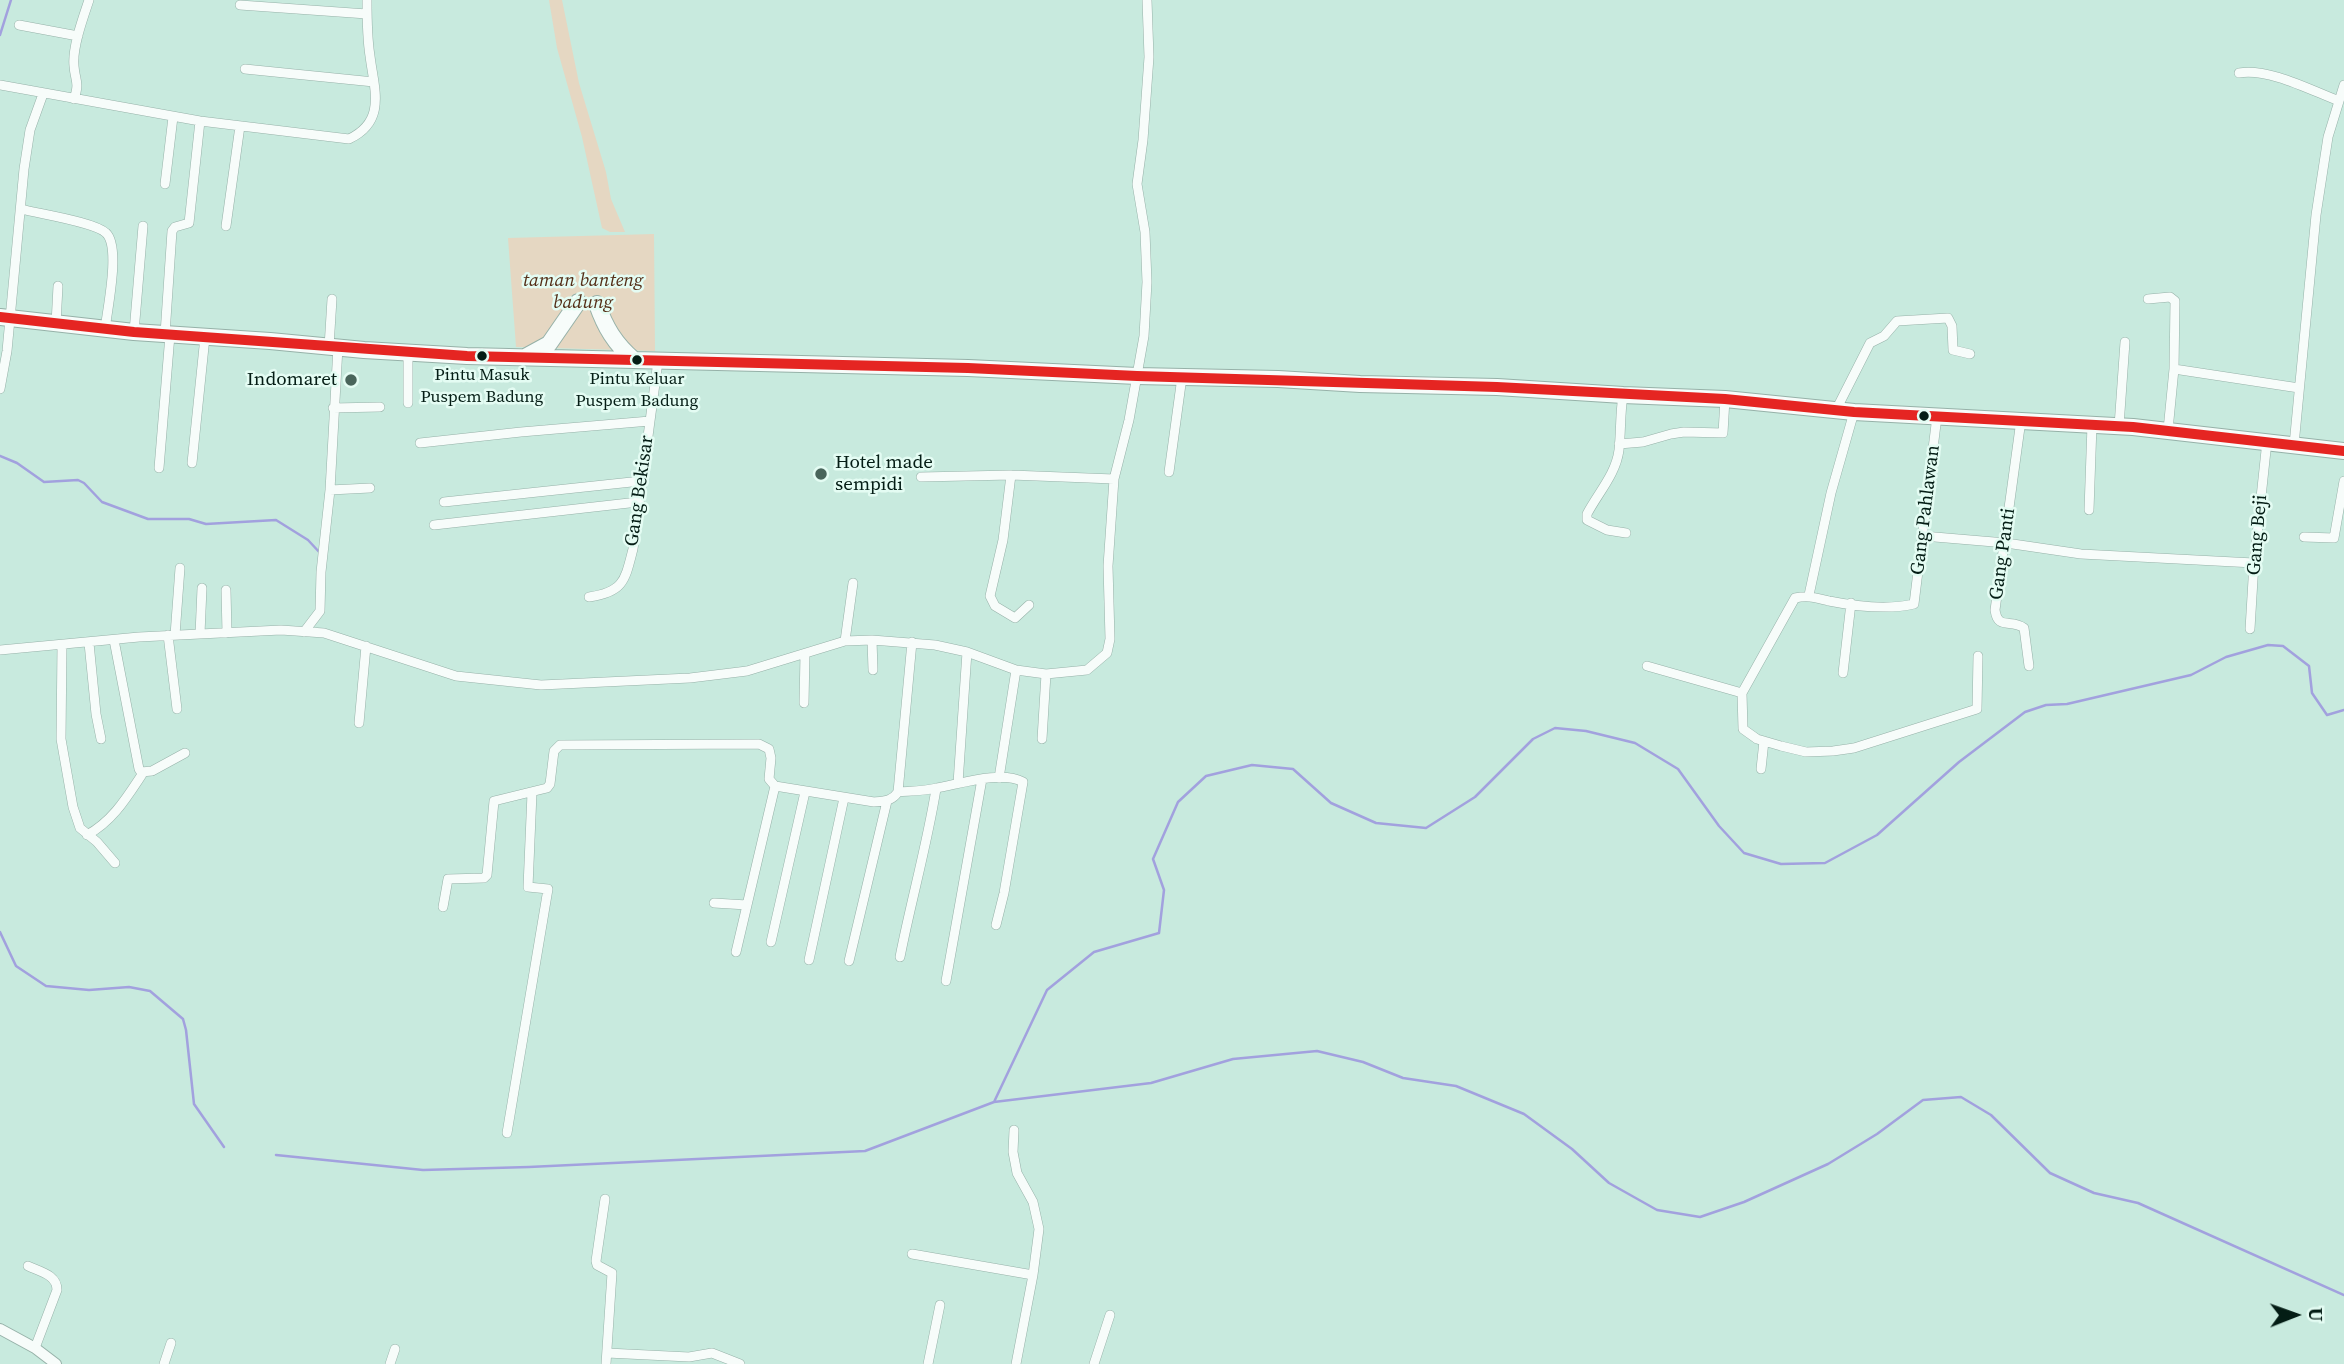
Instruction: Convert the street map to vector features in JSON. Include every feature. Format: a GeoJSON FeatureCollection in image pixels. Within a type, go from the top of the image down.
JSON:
{"type":"FeatureCollection","features":[{"type":"Feature","properties":{"kind":"highway"},"geometry":{"type":"LineString","coordinates":[[522,357],[549,344],[578,302]]}},
{"type":"Feature","properties":{"kind":"highway"},"geometry":{"type":"LineString","coordinates":[[597,304],[611,336],[620,349],[634,360]]}},
{"type":"Feature","properties":{"kind":"highway"},"geometry":{"type":"LineString","coordinates":[[4,317],[105,330],[408,352],[1497,387],[1725,399],[1854,412],[2168,430],[2344,451]]}},
{"type":"Feature","properties":{"kind":"street"},"geometry":{"type":"LineString","coordinates":[[74,99],[78,86],[74,67],[78,36],[89,0]]}},
{"type":"Feature","properties":{"kind":"street"},"geometry":{"type":"LineString","coordinates":[[0,85],[173,117],[349,139],[361,133],[368,125],[376,99],[370,57],[368,0]]}},
{"type":"Feature","properties":{"kind":"street"},"geometry":{"type":"LineString","coordinates":[[0,650],[172,635],[270,630],[324,633],[456,676],[541,685],[690,678],[747,671],[845,641],[872,640],[912,642],[967,652],[1016,670],[1046,674],[1087,670],[1107,653],[1110,639],[1108,566],[1114,479],[1129,420],[1144,336],[1147,282],[1145,232],[1137,184],[1149,57],[1147,0]]}},
{"type":"Feature","properties":{"kind":"street"},"geometry":{"type":"LineString","coordinates":[[240,5],[367,14]]}},
{"type":"Feature","properties":{"kind":"street"},"geometry":{"type":"LineString","coordinates":[[19,25],[78,36]]}},
{"type":"Feature","properties":{"kind":"street"},"geometry":{"type":"LineString","coordinates":[[245,69],[374,82]]}},
{"type":"Feature","properties":{"kind":"street"},"geometry":{"type":"LineString","coordinates":[[2239,73],[2252,71],[2265,74],[2339,101]]}},
{"type":"Feature","properties":{"kind":"street"},"geometry":{"type":"LineString","coordinates":[[2294,445],[2316,215],[2328,137],[2344,85]]}},
{"type":"Feature","properties":{"kind":"street"},"geometry":{"type":"LineString","coordinates":[[0,389],[7,351],[4,317],[21,209],[24,169],[30,130],[43,94]]}},
{"type":"Feature","properties":{"kind":"street"},"geometry":{"type":"LineString","coordinates":[[165,184],[173,117]]}},
{"type":"Feature","properties":{"kind":"street"},"geometry":{"type":"LineString","coordinates":[[159,468],[172,231],[175,227],[188,223],[201,121]]}},
{"type":"Feature","properties":{"kind":"street"},"geometry":{"type":"LineString","coordinates":[[226,226],[240,126]]}},
{"type":"Feature","properties":{"kind":"street"},"geometry":{"type":"LineString","coordinates":[[21,209],[98,228],[110,238],[113,251],[112,271],[105,330]]}},
{"type":"Feature","properties":{"kind":"street"},"geometry":{"type":"LineString","coordinates":[[134,332],[143,226]]}},
{"type":"Feature","properties":{"kind":"street"},"geometry":{"type":"LineString","coordinates":[[56,324],[58,286]]}},
{"type":"Feature","properties":{"kind":"street"},"geometry":{"type":"LineString","coordinates":[[2148,299],[2170,297],[2175,300],[2174,369],[2168,430]]}},
{"type":"Feature","properties":{"kind":"street"},"geometry":{"type":"LineString","coordinates":[[304,632],[320,611],[330,490],[334,347],[332,299]]}},
{"type":"Feature","properties":{"kind":"street"},"geometry":{"type":"LineString","coordinates":[[1836,410],[1870,343],[1884,336],[1897,321],[1948,318],[1952,326],[1953,350],[1970,354]]}},
{"type":"Feature","properties":{"kind":"street"},"geometry":{"type":"LineString","coordinates":[[192,463],[205,337]]}},
{"type":"Feature","properties":{"kind":"street"},"geometry":{"type":"LineString","coordinates":[[2119,426],[2125,342]]}},
{"type":"Feature","properties":{"kind":"street"},"geometry":{"type":"LineString","coordinates":[[408,352],[408,403]]}},
{"type":"Feature","properties":{"kind":"street","name":"Gang Bekisar"},"geometry":{"type":"LineString","coordinates":[[589,597],[607,594],[626,576],[633,549],[658,360]]}},
{"type":"Feature","properties":{"kind":"street"},"geometry":{"type":"LineString","coordinates":[[2174,369],[2298,388]]}},
{"type":"Feature","properties":{"kind":"street"},"geometry":{"type":"LineString","coordinates":[[1169,472],[1182,377]]}},
{"type":"Feature","properties":{"kind":"street"},"geometry":{"type":"LineString","coordinates":[[1623,395],[1619,444],[1611,476],[1587,514],[1587,520],[1607,530],[1626,533]]}},
{"type":"Feature","properties":{"kind":"street"},"geometry":{"type":"LineString","coordinates":[[1619,444],[1643,442],[1684,432],[1723,433],[1725,399]]}},
{"type":"Feature","properties":{"kind":"street"},"geometry":{"type":"LineString","coordinates":[[333,408],[380,407]]}},
{"type":"Feature","properties":{"kind":"street"},"geometry":{"type":"LineString","coordinates":[[1809,595],[1831,493],[1854,412]]}},
{"type":"Feature","properties":{"kind":"street","name":"Gang Pahlawan"},"geometry":{"type":"LineString","coordinates":[[1851,603],[1874,606],[1914,604],[1937,416]]}},
{"type":"Feature","properties":{"kind":"street","name":"Gang Panti"},"geometry":{"type":"LineString","coordinates":[[2021,420],[1996,616],[2000,622],[2019,624],[2024,628],[2029,666]]}},
{"type":"Feature","properties":{"kind":"street"},"geometry":{"type":"LineString","coordinates":[[420,443],[650,421]]}},
{"type":"Feature","properties":{"kind":"street"},"geometry":{"type":"LineString","coordinates":[[2089,510],[2092,425]]}},
{"type":"Feature","properties":{"kind":"street","name":"Gang Beji"},"geometry":{"type":"LineString","coordinates":[[2250,629],[2267,441]]}},
{"type":"Feature","properties":{"kind":"street"},"geometry":{"type":"LineString","coordinates":[[921,477],[1011,475],[1114,479]]}},
{"type":"Feature","properties":{"kind":"street"},"geometry":{"type":"LineString","coordinates":[[1011,475],[1003,540],[990,596],[995,606],[1015,618],[1029,605]]}},
{"type":"Feature","properties":{"kind":"street"},"geometry":{"type":"LineString","coordinates":[[444,502],[641,481]]}},
{"type":"Feature","properties":{"kind":"street"},"geometry":{"type":"LineString","coordinates":[[2304,537],[2334,538],[2344,481]]}},
{"type":"Feature","properties":{"kind":"street"},"geometry":{"type":"LineString","coordinates":[[330,490],[370,488]]}},
{"type":"Feature","properties":{"kind":"street"},"geometry":{"type":"LineString","coordinates":[[435,525],[638,502]]}},
{"type":"Feature","properties":{"kind":"street"},"geometry":{"type":"LineString","coordinates":[[1923,536],[2006,543],[2081,554],[2254,564]]}},
{"type":"Feature","properties":{"kind":"street"},"geometry":{"type":"LineString","coordinates":[[177,709],[172,635],[180,568]]}},
{"type":"Feature","properties":{"kind":"street"},"geometry":{"type":"LineString","coordinates":[[845,641],[853,583]]}},
{"type":"Feature","properties":{"kind":"street"},"geometry":{"type":"LineString","coordinates":[[200,634],[202,588]]}},
{"type":"Feature","properties":{"kind":"street"},"geometry":{"type":"LineString","coordinates":[[226,590],[226,633]]}},
{"type":"Feature","properties":{"kind":"street"},"geometry":{"type":"LineString","coordinates":[[1843,673],[1851,603],[1827,601],[1809,595],[1795,597],[1742,694],[1743,729],[1764,741],[1806,752],[1843,749],[1977,709],[1978,656]]}},
{"type":"Feature","properties":{"kind":"street"},"geometry":{"type":"LineString","coordinates":[[114,640],[139,769],[143,773]]}},
{"type":"Feature","properties":{"kind":"street"},"geometry":{"type":"LineString","coordinates":[[872,640],[873,670]]}},
{"type":"Feature","properties":{"kind":"street"},"geometry":{"type":"LineString","coordinates":[[772,783],[805,792],[874,802],[895,797],[898,792],[912,642]]}},
{"type":"Feature","properties":{"kind":"street"},"geometry":{"type":"LineString","coordinates":[[89,643],[101,739]]}},
{"type":"Feature","properties":{"kind":"street"},"geometry":{"type":"LineString","coordinates":[[61,645],[61,718],[65,768],[73,807],[80,828],[97,842],[115,863]]}},
{"type":"Feature","properties":{"kind":"street"},"geometry":{"type":"LineString","coordinates":[[359,723],[366,646]]}},
{"type":"Feature","properties":{"kind":"street"},"geometry":{"type":"LineString","coordinates":[[958,783],[967,652]]}},
{"type":"Feature","properties":{"kind":"street"},"geometry":{"type":"LineString","coordinates":[[804,703],[806,654]]}},
{"type":"Feature","properties":{"kind":"street"},"geometry":{"type":"LineString","coordinates":[[1647,666],[1742,694]]}},
{"type":"Feature","properties":{"kind":"street"},"geometry":{"type":"LineString","coordinates":[[999,778],[1016,670]]}},
{"type":"Feature","properties":{"kind":"street"},"geometry":{"type":"LineString","coordinates":[[1042,739],[1046,674]]}},
{"type":"Feature","properties":{"kind":"street"},"geometry":{"type":"LineString","coordinates":[[1761,769],[1764,741]]}},
{"type":"Feature","properties":{"kind":"street"},"geometry":{"type":"LineString","coordinates":[[443,907],[448,879],[484,878],[487,875],[494,801],[547,789],[554,751],[560,745],[760,744],[769,749],[772,783],[736,952]]}},
{"type":"Feature","properties":{"kind":"street"},"geometry":{"type":"LineString","coordinates":[[87,835],[109,820],[143,773],[186,753]]}},
{"type":"Feature","properties":{"kind":"street"},"geometry":{"type":"LineString","coordinates":[[898,792],[936,789],[982,779],[1020,780],[1024,787],[996,925]]}},
{"type":"Feature","properties":{"kind":"street"},"geometry":{"type":"LineString","coordinates":[[946,981],[982,779]]}},
{"type":"Feature","properties":{"kind":"street"},"geometry":{"type":"LineString","coordinates":[[900,957],[936,789]]}},
{"type":"Feature","properties":{"kind":"street"},"geometry":{"type":"LineString","coordinates":[[771,942],[805,792]]}},
{"type":"Feature","properties":{"kind":"street"},"geometry":{"type":"LineString","coordinates":[[507,1133],[548,889],[528,887],[533,793]]}},
{"type":"Feature","properties":{"kind":"street"},"geometry":{"type":"LineString","coordinates":[[809,960],[844,798]]}},
{"type":"Feature","properties":{"kind":"street"},"geometry":{"type":"LineString","coordinates":[[849,961],[887,801]]}},
{"type":"Feature","properties":{"kind":"street"},"geometry":{"type":"LineString","coordinates":[[714,903],[747,905]]}},
{"type":"Feature","properties":{"kind":"street"},"geometry":{"type":"LineString","coordinates":[[1014,1130],[1013,1152],[1017,1172],[1033,1202],[1038,1219],[1033,1275],[1016,1364]]}},
{"type":"Feature","properties":{"kind":"street"},"geometry":{"type":"LineString","coordinates":[[604,1199],[596,1261],[597,1265],[612,1273],[606,1364]]}},
{"type":"Feature","properties":{"kind":"street"},"geometry":{"type":"LineString","coordinates":[[912,1254],[1033,1275]]}},
{"type":"Feature","properties":{"kind":"street"},"geometry":{"type":"LineString","coordinates":[[29,1266],[55,1278],[57,1283],[57,1290],[34,1348]]}},
{"type":"Feature","properties":{"kind":"street"},"geometry":{"type":"LineString","coordinates":[[928,1364],[940,1305]]}},
{"type":"Feature","properties":{"kind":"street"},"geometry":{"type":"LineString","coordinates":[[1094,1364],[1110,1315]]}},
{"type":"Feature","properties":{"kind":"street"},"geometry":{"type":"LineString","coordinates":[[0,1329],[56,1364]]}},
{"type":"Feature","properties":{"kind":"street"},"geometry":{"type":"LineString","coordinates":[[164,1364],[171,1343]]}},
{"type":"Feature","properties":{"kind":"street"},"geometry":{"type":"LineString","coordinates":[[390,1364],[395,1349]]}},
{"type":"Feature","properties":{"kind":"street"},"geometry":{"type":"LineString","coordinates":[[607,1353],[689,1360],[712,1353],[740,1364]]}},
{"type":"Feature","properties":{"kind":"green space"},"geometry":{"type":"Polygon","coordinates":[[[549,0],[562,0],[579,83],[606,172],[611,199],[625,232],[610,232],[602,228],[582,137],[557,48],[549,0]]]}},
{"type":"Feature","properties":{"kind":"green space","name":"taman banteng badung"},"geometry":{"type":"Polygon","coordinates":[[[654,234],[655,351],[516,347],[508,238],[654,234]]]}},
{"type":"Feature","properties":{"kind":"waterway"},"geometry":{"type":"LineString","coordinates":[[0,35],[11,0]]}},
{"type":"Feature","properties":{"kind":"waterway"},"geometry":{"type":"LineString","coordinates":[[0,456],[17,463],[44,482],[78,480],[102,502],[148,519],[189,519],[206,524],[276,520],[308,540],[321,554]]}},
{"type":"Feature","properties":{"kind":"waterway"},"geometry":{"type":"LineString","coordinates":[[994,1102],[1047,990],[1094,952],[1159,933],[1164,890],[1153,859],[1178,802],[1206,776],[1252,765],[1293,769],[1331,803],[1376,823],[1426,828],[1475,797],[1533,739],[1555,728],[1586,731],[1635,743],[1678,769],[1719,826],[1744,853],[1781,864],[1825,863],[1877,835],[1959,762],[2025,712],[2046,705],[2067,704],[2191,675],[2226,657],[2268,645],[2283,646],[2309,666],[2312,693],[2327,715],[2344,710]]}},
{"type":"Feature","properties":{"kind":"waterway"},"geometry":{"type":"LineString","coordinates":[[0,932],[16,966],[46,986],[89,990],[129,987],[150,991],[183,1019],[194,1104],[224,1147]]}},
{"type":"Feature","properties":{"kind":"waterway"},"geometry":{"type":"LineString","coordinates":[[276,1155],[423,1170],[865,1151],[994,1102],[1151,1083],[1233,1059],[1317,1051],[1363,1062],[1403,1078],[1456,1086],[1524,1114],[1572,1149],[1609,1183],[1657,1210],[1700,1217],[1744,1202],[1828,1164],[1877,1134],[1923,1100],[1961,1097],[1991,1115],[2050,1173],[2094,1193],[2138,1203],[2344,1295]]}},
{"type":"Feature","properties":{"kind":"transit line"},"geometry":{"type":"LineString","coordinates":[[0,317],[134,332],[467,356],[968,368],[1497,387],[1725,399],[1854,412],[2133,427],[2344,451]]}},
{"type":"Feature","properties":{"kind":"place","name":"Pintu Masuk Puspem Badung"},"geometry":{"type":"Point","coordinates":[482,356]}},
{"type":"Feature","properties":{"kind":"place","name":"Pintu Keluar Puspem Badung"},"geometry":{"type":"Point","coordinates":[637,360]}},
{"type":"Feature","properties":{"kind":"place","name":"Indomaret"},"geometry":{"type":"Point","coordinates":[351,380]}},
{"type":"Feature","properties":{"kind":"place","name":"Hotel made sempidi"},"geometry":{"type":"Point","coordinates":[821,474]}}]}
